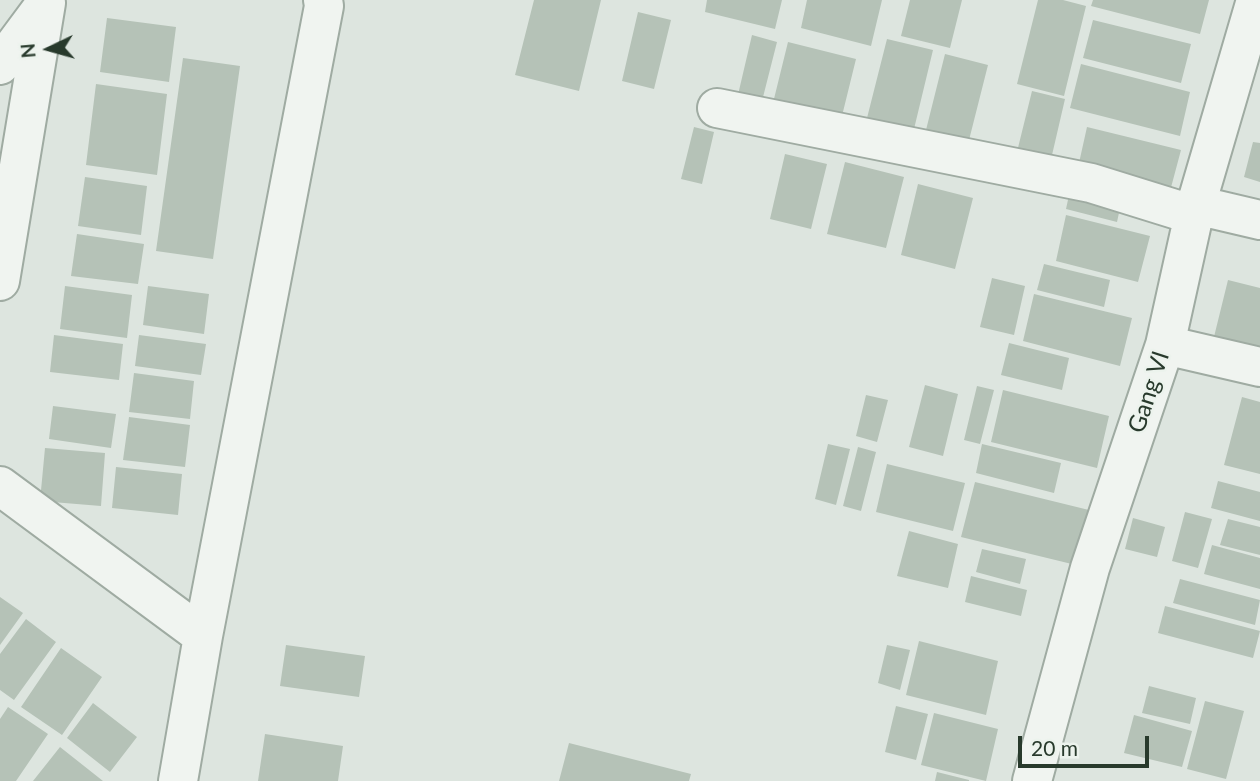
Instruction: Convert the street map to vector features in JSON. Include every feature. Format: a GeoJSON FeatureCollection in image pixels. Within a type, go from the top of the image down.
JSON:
{"type":"FeatureCollection","features":[{"type":"Feature","properties":{"kind":"street"},"geometry":{"type":"LineString","coordinates":[[178,781],[323,0]]}},
{"type":"Feature","properties":{"kind":"street","name":"Gang VI"},"geometry":{"type":"LineString","coordinates":[[1032,781],[1090,568],[1165,345],[1195,210],[1256,0]]}},
{"type":"Feature","properties":{"kind":"street"},"geometry":{"type":"LineString","coordinates":[[0,65],[47,2]]}},
{"type":"Feature","properties":{"kind":"street"},"geometry":{"type":"LineString","coordinates":[[0,281],[47,2]]}},
{"type":"Feature","properties":{"kind":"street"},"geometry":{"type":"LineString","coordinates":[[717,108],[1091,183],[1195,210],[1260,220]]}},
{"type":"Feature","properties":{"kind":"street"},"geometry":{"type":"LineString","coordinates":[[1165,345],[1260,367]]}},
{"type":"Feature","properties":{"kind":"street"},"geometry":{"type":"LineString","coordinates":[[0,486],[203,636]]}},
{"type":"Feature","properties":{"kind":"building"},"geometry":{"type":"Polygon","coordinates":[[[534,0],[601,0],[579,91],[515,75],[534,0]]]}},
{"type":"Feature","properties":{"kind":"building"},"geometry":{"type":"Polygon","coordinates":[[[707,0],[782,0],[775,29],[705,12],[707,0]]]}},
{"type":"Feature","properties":{"kind":"building"},"geometry":{"type":"Polygon","coordinates":[[[807,0],[882,0],[871,46],[801,28],[807,0]]]}},
{"type":"Feature","properties":{"kind":"building"},"geometry":{"type":"Polygon","coordinates":[[[910,0],[962,0],[950,48],[901,36],[910,0]]]}},
{"type":"Feature","properties":{"kind":"building"},"geometry":{"type":"Polygon","coordinates":[[[1038,0],[1063,0],[1086,6],[1064,96],[1017,84],[1038,0]]]}},
{"type":"Feature","properties":{"kind":"building"},"geometry":{"type":"Polygon","coordinates":[[[1093,0],[1209,0],[1200,34],[1091,6],[1093,0]]]}},
{"type":"Feature","properties":{"kind":"building"},"geometry":{"type":"Polygon","coordinates":[[[638,12],[671,20],[654,89],[622,81],[638,12]]]}},
{"type":"Feature","properties":{"kind":"building"},"geometry":{"type":"Polygon","coordinates":[[[107,18],[176,27],[169,82],[100,72],[107,18]]]}},
{"type":"Feature","properties":{"kind":"building"},"geometry":{"type":"Polygon","coordinates":[[[1093,20],[1191,44],[1181,83],[1083,58],[1093,20]]]}},
{"type":"Feature","properties":{"kind":"building"},"geometry":{"type":"Polygon","coordinates":[[[752,35],[777,42],[761,105],[737,99],[752,35]]]}},
{"type":"Feature","properties":{"kind":"building"},"geometry":{"type":"Polygon","coordinates":[[[887,39],[933,50],[914,129],[867,118],[887,39]]]}},
{"type":"Feature","properties":{"kind":"building"},"geometry":{"type":"Polygon","coordinates":[[[788,42],[856,59],[840,124],[772,107],[788,42]]]}},
{"type":"Feature","properties":{"kind":"building"},"geometry":{"type":"Polygon","coordinates":[[[945,54],[988,65],[967,148],[924,138],[945,54]]]}},
{"type":"Feature","properties":{"kind":"building"},"geometry":{"type":"Polygon","coordinates":[[[183,58],[240,66],[213,259],[156,251],[183,58]]]}},
{"type":"Feature","properties":{"kind":"building"},"geometry":{"type":"Polygon","coordinates":[[[1081,64],[1190,92],[1180,136],[1070,108],[1081,64]]]}},
{"type":"Feature","properties":{"kind":"building"},"geometry":{"type":"Polygon","coordinates":[[[96,84],[167,94],[157,175],[86,165],[96,84]]]}},
{"type":"Feature","properties":{"kind":"building"},"geometry":{"type":"Polygon","coordinates":[[[1032,91],[1065,99],[1049,168],[1015,160],[1032,91]]]}},
{"type":"Feature","properties":{"kind":"building"},"geometry":{"type":"Polygon","coordinates":[[[694,127],[714,132],[702,184],[681,179],[694,127]]]}},
{"type":"Feature","properties":{"kind":"building"},"geometry":{"type":"Polygon","coordinates":[[[1087,127],[1181,150],[1169,195],[1077,172],[1087,127]]]}},
{"type":"Feature","properties":{"kind":"building"},"geometry":{"type":"Polygon","coordinates":[[[1253,142],[1260,143],[1260,182],[1244,177],[1253,142]]]}},
{"type":"Feature","properties":{"kind":"building"},"geometry":{"type":"Polygon","coordinates":[[[785,154],[827,164],[811,229],[770,219],[785,154]]]}},
{"type":"Feature","properties":{"kind":"building"},"geometry":{"type":"Polygon","coordinates":[[[845,162],[904,177],[886,248],[827,234],[845,162]]]}},
{"type":"Feature","properties":{"kind":"building"},"geometry":{"type":"Polygon","coordinates":[[[85,177],[147,186],[141,235],[78,226],[85,177]]]}},
{"type":"Feature","properties":{"kind":"building"},"geometry":{"type":"Polygon","coordinates":[[[918,184],[973,198],[955,269],[901,255],[918,184]]]}},
{"type":"Feature","properties":{"kind":"building"},"geometry":{"type":"Polygon","coordinates":[[[1071,186],[1122,199],[1117,222],[1066,209],[1071,186]]]}},
{"type":"Feature","properties":{"kind":"building"},"geometry":{"type":"Polygon","coordinates":[[[1066,215],[1150,236],[1138,282],[1056,261],[1066,215]]]}},
{"type":"Feature","properties":{"kind":"building"},"geometry":{"type":"Polygon","coordinates":[[[77,234],[144,244],[138,284],[71,276],[77,234]]]}},
{"type":"Feature","properties":{"kind":"building"},"geometry":{"type":"Polygon","coordinates":[[[1044,264],[1110,280],[1104,307],[1037,290],[1044,264]]]}},
{"type":"Feature","properties":{"kind":"building"},"geometry":{"type":"Polygon","coordinates":[[[992,278],[1025,286],[1014,335],[980,327],[992,278]]]}},
{"type":"Feature","properties":{"kind":"building"},"geometry":{"type":"Polygon","coordinates":[[[1228,280],[1260,288],[1260,362],[1211,349],[1228,280]]]}},
{"type":"Feature","properties":{"kind":"building"},"geometry":{"type":"Polygon","coordinates":[[[65,286],[132,295],[127,338],[60,329],[65,286]]]}},
{"type":"Feature","properties":{"kind":"building"},"geometry":{"type":"Polygon","coordinates":[[[148,286],[209,294],[204,334],[143,325],[148,286]]]}},
{"type":"Feature","properties":{"kind":"building"},"geometry":{"type":"Polygon","coordinates":[[[1034,294],[1132,318],[1120,366],[1023,341],[1034,294]]]}},
{"type":"Feature","properties":{"kind":"building"},"geometry":{"type":"Polygon","coordinates":[[[54,335],[123,344],[119,380],[50,372],[54,335]]]}},
{"type":"Feature","properties":{"kind":"building"},"geometry":{"type":"Polygon","coordinates":[[[139,335],[206,344],[201,375],[135,366],[139,335]]]}},
{"type":"Feature","properties":{"kind":"building"},"geometry":{"type":"Polygon","coordinates":[[[1009,343],[1069,358],[1062,390],[1001,375],[1009,343]]]}},
{"type":"Feature","properties":{"kind":"building"},"geometry":{"type":"Polygon","coordinates":[[[134,373],[194,381],[190,419],[129,412],[134,373]]]}},
{"type":"Feature","properties":{"kind":"building"},"geometry":{"type":"Polygon","coordinates":[[[925,385],[958,394],[943,456],[909,447],[925,385]]]}},
{"type":"Feature","properties":{"kind":"building"},"geometry":{"type":"Polygon","coordinates":[[[977,386],[994,390],[980,444],[964,440],[977,386]]]}},
{"type":"Feature","properties":{"kind":"building"},"geometry":{"type":"Polygon","coordinates":[[[1003,390],[1109,416],[1097,468],[991,442],[1003,390]]]}},
{"type":"Feature","properties":{"kind":"building"},"geometry":{"type":"Polygon","coordinates":[[[866,395],[888,400],[877,442],[856,436],[866,395]]]}},
{"type":"Feature","properties":{"kind":"building"},"geometry":{"type":"Polygon","coordinates":[[[1242,397],[1260,402],[1260,474],[1224,465],[1242,397]]]}},
{"type":"Feature","properties":{"kind":"building"},"geometry":{"type":"Polygon","coordinates":[[[53,406],[116,414],[111,448],[49,439],[53,406]]]}},
{"type":"Feature","properties":{"kind":"building"},"geometry":{"type":"Polygon","coordinates":[[[129,417],[190,425],[185,467],[123,460],[129,417]]]}},
{"type":"Feature","properties":{"kind":"building"},"geometry":{"type":"Polygon","coordinates":[[[828,444],[850,449],[836,505],[815,499],[828,444]]]}},
{"type":"Feature","properties":{"kind":"building"},"geometry":{"type":"Polygon","coordinates":[[[982,444],[1061,463],[1054,493],[976,473],[982,444]]]}},
{"type":"Feature","properties":{"kind":"building"},"geometry":{"type":"Polygon","coordinates":[[[858,447],[876,452],[861,511],[843,506],[858,447]]]}},
{"type":"Feature","properties":{"kind":"building"},"geometry":{"type":"Polygon","coordinates":[[[45,448],[105,453],[101,506],[40,501],[45,448]]]}},
{"type":"Feature","properties":{"kind":"building"},"geometry":{"type":"Polygon","coordinates":[[[887,464],[965,483],[953,531],[876,512],[887,464]]]}},
{"type":"Feature","properties":{"kind":"building"},"geometry":{"type":"Polygon","coordinates":[[[116,467],[182,474],[178,515],[112,508],[116,467]]]}},
{"type":"Feature","properties":{"kind":"building"},"geometry":{"type":"Polygon","coordinates":[[[1218,481],[1260,492],[1260,521],[1211,508],[1218,481]]]}},
{"type":"Feature","properties":{"kind":"building"},"geometry":{"type":"Polygon","coordinates":[[[975,482],[1093,511],[1080,566],[961,537],[975,482]]]}},
{"type":"Feature","properties":{"kind":"building"},"geometry":{"type":"Polygon","coordinates":[[[1185,512],[1212,519],[1198,568],[1172,561],[1185,512]]]}},
{"type":"Feature","properties":{"kind":"building"},"geometry":{"type":"Polygon","coordinates":[[[1133,518],[1165,527],[1157,557],[1125,549],[1133,518]]]}},
{"type":"Feature","properties":{"kind":"building"},"geometry":{"type":"Polygon","coordinates":[[[1228,519],[1260,527],[1260,555],[1220,545],[1228,519]]]}},
{"type":"Feature","properties":{"kind":"building"},"geometry":{"type":"Polygon","coordinates":[[[909,531],[958,544],[948,588],[897,576],[909,531]]]}},
{"type":"Feature","properties":{"kind":"building"},"geometry":{"type":"Polygon","coordinates":[[[1212,545],[1260,558],[1260,589],[1204,574],[1212,545]]]}},
{"type":"Feature","properties":{"kind":"building"},"geometry":{"type":"Polygon","coordinates":[[[982,549],[1026,559],[1020,584],[976,572],[982,549]]]}},
{"type":"Feature","properties":{"kind":"building"},"geometry":{"type":"Polygon","coordinates":[[[971,576],[1027,590],[1021,616],[965,602],[971,576]]]}},
{"type":"Feature","properties":{"kind":"building"},"geometry":{"type":"Polygon","coordinates":[[[1180,579],[1260,600],[1255,625],[1173,603],[1180,579]]]}},
{"type":"Feature","properties":{"kind":"building"},"geometry":{"type":"Polygon","coordinates":[[[0,597],[23,613],[0,645],[0,597]]]}},
{"type":"Feature","properties":{"kind":"building"},"geometry":{"type":"Polygon","coordinates":[[[1165,606],[1260,631],[1253,658],[1158,633],[1165,606]]]}},
{"type":"Feature","properties":{"kind":"building"},"geometry":{"type":"Polygon","coordinates":[[[26,619],[56,642],[14,700],[0,690],[0,654],[26,619]]]}},
{"type":"Feature","properties":{"kind":"building"},"geometry":{"type":"Polygon","coordinates":[[[919,641],[998,661],[986,715],[906,695],[919,641]]]}},
{"type":"Feature","properties":{"kind":"building"},"geometry":{"type":"Polygon","coordinates":[[[286,645],[365,656],[359,697],[280,686],[286,645]]]}},
{"type":"Feature","properties":{"kind":"building"},"geometry":{"type":"Polygon","coordinates":[[[887,645],[910,650],[900,690],[878,683],[887,645]]]}},
{"type":"Feature","properties":{"kind":"building"},"geometry":{"type":"Polygon","coordinates":[[[61,648],[102,677],[62,735],[21,707],[61,648]]]}},
{"type":"Feature","properties":{"kind":"building"},"geometry":{"type":"Polygon","coordinates":[[[1149,686],[1196,698],[1190,724],[1142,713],[1149,686]]]}},
{"type":"Feature","properties":{"kind":"building"},"geometry":{"type":"Polygon","coordinates":[[[1205,701],[1244,711],[1226,779],[1187,769],[1205,701]]]}},
{"type":"Feature","properties":{"kind":"building"},"geometry":{"type":"Polygon","coordinates":[[[93,703],[137,737],[110,772],[67,738],[93,703]]]}},
{"type":"Feature","properties":{"kind":"building"},"geometry":{"type":"Polygon","coordinates":[[[896,706],[928,714],[916,760],[885,752],[896,706]]]}},
{"type":"Feature","properties":{"kind":"building"},"geometry":{"type":"Polygon","coordinates":[[[8,707],[48,734],[16,781],[0,781],[0,719],[8,707]]]}},
{"type":"Feature","properties":{"kind":"building"},"geometry":{"type":"Polygon","coordinates":[[[934,713],[998,729],[986,781],[921,765],[934,713]]]}},
{"type":"Feature","properties":{"kind":"building"},"geometry":{"type":"Polygon","coordinates":[[[1134,715],[1192,731],[1182,767],[1124,753],[1134,715]]]}},
{"type":"Feature","properties":{"kind":"building"},"geometry":{"type":"Polygon","coordinates":[[[265,734],[343,746],[338,781],[258,781],[265,734]]]}},
{"type":"Feature","properties":{"kind":"building"},"geometry":{"type":"Polygon","coordinates":[[[569,743],[691,774],[689,781],[559,781],[569,743]]]}},
{"type":"Feature","properties":{"kind":"building"},"geometry":{"type":"Polygon","coordinates":[[[60,747],[103,781],[33,781],[60,747]]]}},
{"type":"Feature","properties":{"kind":"building"},"geometry":{"type":"Polygon","coordinates":[[[937,772],[969,780],[969,781],[935,781],[937,772]]]}}]}
